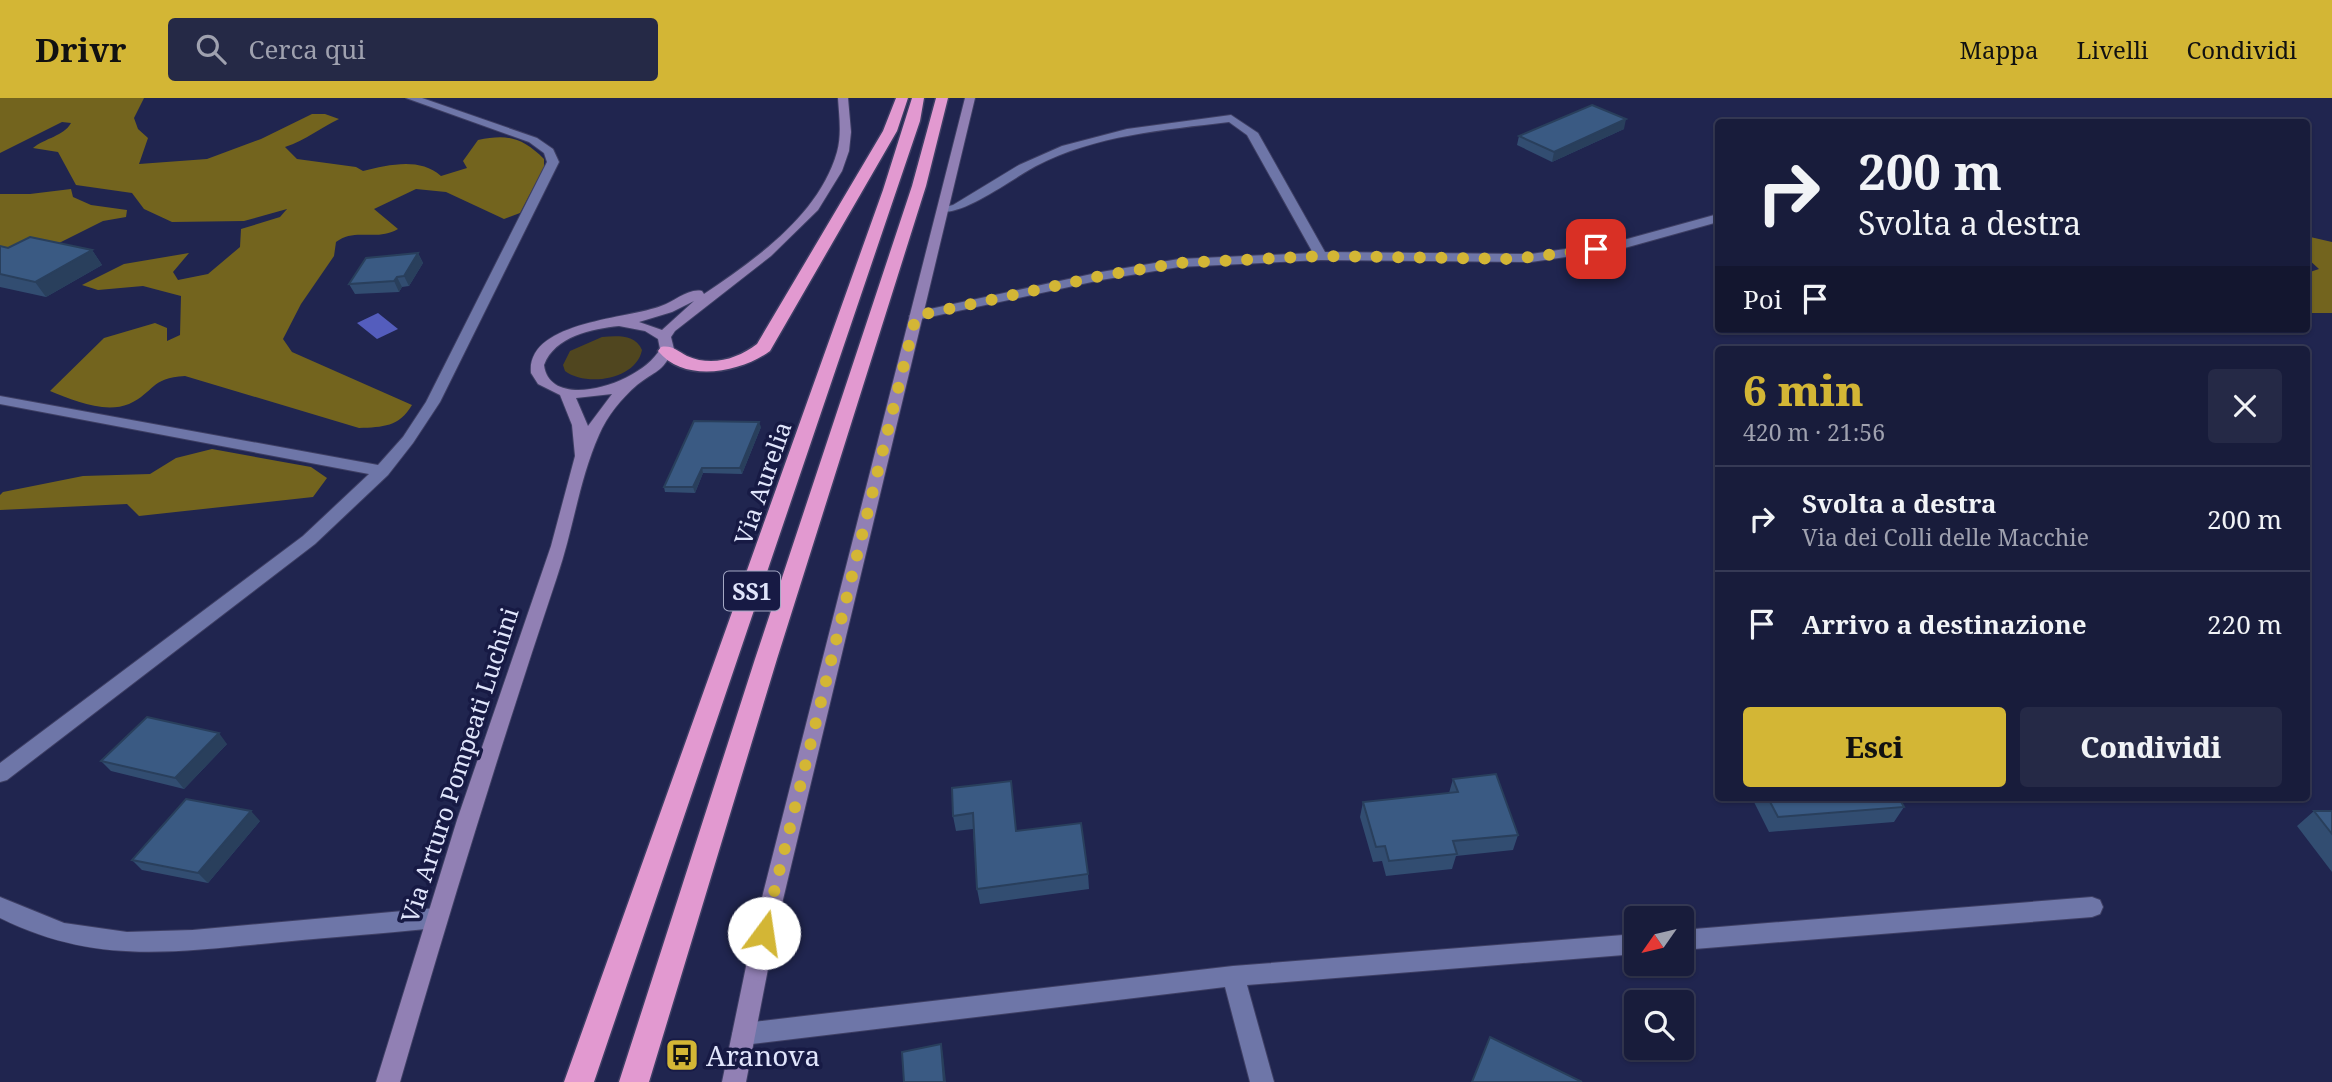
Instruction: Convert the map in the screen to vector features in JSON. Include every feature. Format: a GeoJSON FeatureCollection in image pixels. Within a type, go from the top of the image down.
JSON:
{"type":"FeatureCollection","features":[{"type":"Feature","properties":{"kind":"highway"},"geometry":{"type":"LineString","coordinates":[[665,344],[687,363],[708,366],[736,363],[753,356],[764,347],[890,131],[902,98]]}},
{"type":"Feature","properties":{"kind":"highway","name":"Via Aurelia"},"geometry":{"type":"LineString","coordinates":[[579,1082],[788,488],[913,121],[918,98]]}},
{"type":"Feature","properties":{"kind":"highway","name":"SS1"},"geometry":{"type":"LineString","coordinates":[[634,1082],[758,685],[919,186],[942,98]]}},
{"type":"Feature","properties":{"kind":"street"},"geometry":{"type":"LineString","coordinates":[[0,774],[309,540],[382,471],[417,428],[433,402],[553,162],[549,151],[533,140],[411,98]]}},
{"type":"Feature","properties":{"kind":"street"},"geometry":{"type":"LineString","coordinates":[[752,264],[667,309],[580,329],[562,337],[539,359],[536,370],[540,380],[550,388],[566,393],[597,393],[630,385],[656,369],[665,344],[684,313],[752,264],[797,226],[820,200],[833,177],[845,139],[843,98]]}},
{"type":"Feature","properties":{"kind":"street"},"geometry":{"type":"LineString","coordinates":[[734,1082],[764,933],[970,98]]}},
{"type":"Feature","properties":{"kind":"street"},"geometry":{"type":"LineString","coordinates":[[943,209],[956,208],[1029,164],[1076,145],[1142,129],[1231,118],[1252,133],[1321,256]]}},
{"type":"Feature","properties":{"kind":"street"},"geometry":{"type":"LineString","coordinates":[[916,316],[1160,265],[1321,256],[1531,258],[1620,244],[1715,219]]}},
{"type":"Feature","properties":{"kind":"street"},"geometry":{"type":"LineString","coordinates":[[619,322],[646,326],[665,344]]}},
{"type":"Feature","properties":{"kind":"street","name":"Via Arturo Pompeati Luchini"},"geometry":{"type":"LineString","coordinates":[[388,1082],[436,918],[565,531],[580,464],[598,422],[617,396],[630,385]]}},
{"type":"Feature","properties":{"kind":"street","name":"Via Arturo Pompeati Luchini"},"geometry":{"type":"LineString","coordinates":[[566,393],[580,425],[580,464]]}},
{"type":"Feature","properties":{"kind":"street"},"geometry":{"type":"LineString","coordinates":[[0,400],[382,471]]}},
{"type":"Feature","properties":{"kind":"street"},"geometry":{"type":"LineString","coordinates":[[0,907],[56,933],[117,943],[187,941],[436,918]]}},
{"type":"Feature","properties":{"kind":"street"},"geometry":{"type":"LineString","coordinates":[[1694,939],[2092,907]]}},
{"type":"Feature","properties":{"kind":"street"},"geometry":{"type":"LineString","coordinates":[[744,1034],[1233,976],[1624,945]]}},
{"type":"Feature","properties":{"kind":"street"},"geometry":{"type":"LineString","coordinates":[[1233,976],[1262,1082]]}},
{"type":"Feature","properties":{"kind":"shaded area"},"geometry":{"type":"Polygon","coordinates":[[[0,98],[144,98],[134,118],[138,129],[148,138],[139,164],[207,159],[261,139],[312,114],[325,114],[339,119],[285,147],[297,159],[356,167],[363,171],[414,164],[441,176],[467,168],[463,161],[478,140],[497,137],[514,139],[528,146],[544,159],[544,167],[520,213],[504,219],[446,192],[416,189],[374,209],[398,229],[390,233],[351,235],[336,242],[334,256],[301,304],[283,339],[292,352],[412,405],[396,422],[359,428],[185,376],[159,383],[129,404],[99,407],[50,391],[104,338],[155,323],[167,328],[167,341],[180,335],[181,296],[143,286],[98,290],[82,285],[124,264],[189,253],[173,272],[178,280],[208,274],[240,247],[241,229],[280,217],[287,209],[244,221],[172,222],[144,209],[132,193],[76,185],[58,152],[33,148],[64,131],[71,123],[62,122],[0,153],[0,98]]]}},
{"type":"Feature","properties":{"kind":"shaded area"},"geometry":{"type":"Polygon","coordinates":[[[71,189],[73,197],[91,205],[127,210],[126,217],[103,221],[57,244],[23,250],[0,248],[0,194],[30,194],[71,189]]]}},
{"type":"Feature","properties":{"kind":"shaded area"},"geometry":{"type":"Polygon","coordinates":[[[2310,237],[2332,242],[2332,313],[2310,313],[2310,272],[2319,269],[2310,261],[2310,237]]]}},
{"type":"Feature","properties":{"kind":"shaded area"},"geometry":{"type":"Polygon","coordinates":[[[378,313],[398,329],[377,339],[357,323],[378,313]]]}},
{"type":"Feature","properties":{"kind":"shaded area"},"geometry":{"type":"Polygon","coordinates":[[[602,337],[625,337],[635,341],[642,350],[638,360],[621,374],[609,378],[585,379],[565,371],[563,365],[570,351],[602,337]]]}},
{"type":"Feature","properties":{"kind":"shaded area"},"geometry":{"type":"Polygon","coordinates":[[[212,449],[311,467],[327,478],[313,497],[139,516],[127,504],[0,510],[0,495],[3,492],[83,476],[150,474],[176,458],[212,449]]]}},
{"type":"Feature","properties":{"kind":"building"},"geometry":{"type":"Polygon","coordinates":[[[1592,105],[1626,119],[1554,152],[1519,136],[1592,105]]]}},
{"type":"Feature","properties":{"kind":"building"},"geometry":{"type":"Polygon","coordinates":[[[30,237],[92,250],[35,282],[0,274],[0,246],[8,248],[30,237]]]}},
{"type":"Feature","properties":{"kind":"building"},"geometry":{"type":"Polygon","coordinates":[[[418,253],[404,276],[397,277],[394,281],[349,284],[366,258],[418,253]]]}},
{"type":"Feature","properties":{"kind":"building"},"geometry":{"type":"Polygon","coordinates":[[[694,421],[759,422],[740,468],[702,468],[693,487],[664,487],[694,421]]]}},
{"type":"Feature","properties":{"kind":"building"},"geometry":{"type":"Polygon","coordinates":[[[147,717],[219,733],[175,778],[101,761],[147,717]]]}},
{"type":"Feature","properties":{"kind":"building"},"geometry":{"type":"Polygon","coordinates":[[[1496,774],[1518,835],[1453,841],[1457,854],[1389,861],[1385,846],[1376,847],[1363,802],[1458,792],[1453,779],[1496,774]]]}},
{"type":"Feature","properties":{"kind":"building"},"geometry":{"type":"Polygon","coordinates":[[[1011,781],[1016,831],[1081,823],[1088,874],[977,889],[973,813],[953,816],[952,788],[1011,781]]]}},
{"type":"Feature","properties":{"kind":"building"},"geometry":{"type":"Polygon","coordinates":[[[186,799],[251,811],[198,873],[132,860],[186,799]]]}},
{"type":"Feature","properties":{"kind":"building"},"geometry":{"type":"Polygon","coordinates":[[[1770,801],[1901,801],[1904,807],[1778,817],[1770,801]]]}},
{"type":"Feature","properties":{"kind":"building"},"geometry":{"type":"Polygon","coordinates":[[[2314,811],[2332,811],[2332,834],[2314,811]]]}},
{"type":"Feature","properties":{"kind":"building"},"geometry":{"type":"Polygon","coordinates":[[[1490,1037],[1582,1082],[1472,1082],[1490,1037]]]}},
{"type":"Feature","properties":{"kind":"building"},"geometry":{"type":"Polygon","coordinates":[[[941,1044],[944,1082],[904,1082],[902,1052],[941,1044]]]}},
{"type":"Feature","properties":{"kind":"place","name":"Aranova"},"geometry":{"type":"Point","coordinates":[682,1055]}},
{"type":"Feature","properties":{"kind":"route"},"geometry":{"type":"LineString","coordinates":[[764,933],[916,316],[1101,276],[1179,263],[1321,256],[1514,259],[1596,249]]}}]}
